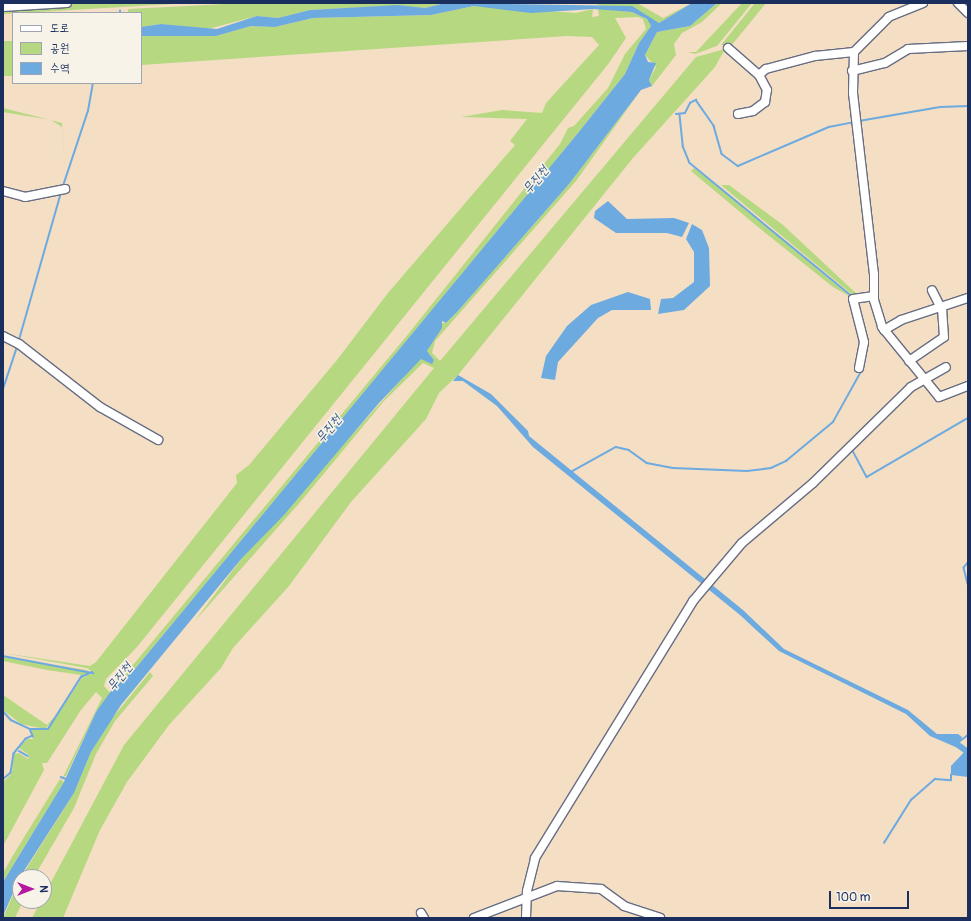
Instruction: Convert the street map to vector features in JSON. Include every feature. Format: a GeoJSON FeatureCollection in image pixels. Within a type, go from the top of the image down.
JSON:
{"type":"FeatureCollection","features":[{"type":"Feature","properties":{"kind":"street"},"geometry":{"type":"LineString","coordinates":[[3,7],[67,3]]}},
{"type":"Feature","properties":{"kind":"street"},"geometry":{"type":"LineString","coordinates":[[759,75],[766,70],[804,59],[854,52],[890,17],[923,3]]}},
{"type":"Feature","properties":{"kind":"street"},"geometry":{"type":"LineString","coordinates":[[958,3],[968,13]]}},
{"type":"Feature","properties":{"kind":"street"},"geometry":{"type":"LineString","coordinates":[[852,70],[884,63],[908,49],[968,46]]}},
{"type":"Feature","properties":{"kind":"street"},"geometry":{"type":"LineString","coordinates":[[728,48],[759,75],[767,90],[765,102],[753,111],[738,114]]}},
{"type":"Feature","properties":{"kind":"street"},"geometry":{"type":"LineString","coordinates":[[854,52],[852,70],[856,122],[874,296],[878,319],[884,330],[908,361],[939,397],[968,386]]}},
{"type":"Feature","properties":{"kind":"street"},"geometry":{"type":"LineString","coordinates":[[3,191],[25,197],[62,189]]}},
{"type":"Feature","properties":{"kind":"street"},"geometry":{"type":"LineString","coordinates":[[908,361],[944,337],[940,306],[932,290]]}},
{"type":"Feature","properties":{"kind":"street"},"geometry":{"type":"LineString","coordinates":[[859,368],[864,342],[855,298],[874,296]]}},
{"type":"Feature","properties":{"kind":"street"},"geometry":{"type":"LineString","coordinates":[[884,330],[901,320],[968,298]]}},
{"type":"Feature","properties":{"kind":"street"},"geometry":{"type":"LineString","coordinates":[[3,336],[17,343],[100,407],[158,440]]}},
{"type":"Feature","properties":{"kind":"street"},"geometry":{"type":"LineString","coordinates":[[526,918],[526,895],[535,858],[546,838],[705,586],[742,543],[813,483],[923,379],[946,367]]}},
{"type":"Feature","properties":{"kind":"street"},"geometry":{"type":"LineString","coordinates":[[474,918],[526,895],[557,886],[594,887],[624,906],[660,918]]}},
{"type":"Feature","properties":{"kind":"green space"},"geometry":{"type":"Polygon","coordinates":[[[85,3],[191,3],[37,12],[12,12],[12,13],[3,14],[3,8],[85,3]]]}},
{"type":"Feature","properties":{"kind":"green space"},"geometry":{"type":"Polygon","coordinates":[[[245,3],[445,3],[425,8],[391,6],[310,10],[278,18],[257,16],[208,29],[161,24],[142,27],[142,12],[128,12],[128,9],[245,3]]]}},
{"type":"Feature","properties":{"kind":"green space"},"geometry":{"type":"Polygon","coordinates":[[[591,3],[637,3],[663,18],[692,3],[659,23],[627,7],[612,8],[591,3]]]}},
{"type":"Feature","properties":{"kind":"green space"},"geometry":{"type":"Polygon","coordinates":[[[717,3],[722,3],[702,22],[682,33],[674,44],[676,55],[652,86],[649,80],[656,67],[645,55],[657,32],[690,26],[717,3]]]}},
{"type":"Feature","properties":{"kind":"green space"},"geometry":{"type":"Polygon","coordinates":[[[742,3],[752,3],[717,46],[695,54],[688,52],[696,52],[742,3]]]}},
{"type":"Feature","properties":{"kind":"green space"},"geometry":{"type":"Polygon","coordinates":[[[755,3],[766,3],[731,46],[721,45],[755,3]]]}},
{"type":"Feature","properties":{"kind":"green space"},"geometry":{"type":"Polygon","coordinates":[[[474,6],[576,13],[593,9],[592,17],[599,16],[598,9],[632,12],[647,19],[651,26],[639,43],[625,74],[578,133],[135,669],[118,689],[113,689],[405,338],[560,144],[568,128],[574,126],[608,88],[625,54],[646,29],[643,19],[638,17],[615,18],[626,38],[609,63],[137,647],[106,679],[104,686],[112,695],[96,712],[66,776],[63,777],[102,698],[96,692],[81,710],[47,763],[42,763],[44,770],[3,846],[3,782],[12,773],[14,754],[19,753],[28,759],[29,755],[19,748],[27,739],[33,739],[30,729],[48,729],[82,678],[94,673],[87,668],[3,653],[90,666],[96,662],[237,483],[236,475],[249,465],[337,360],[388,293],[515,145],[510,141],[527,119],[461,117],[502,110],[542,113],[546,103],[599,45],[592,37],[567,36],[142,65],[142,36],[216,36],[251,26],[275,27],[313,18],[431,15],[474,6]]]}},
{"type":"Feature","properties":{"kind":"green space"},"geometry":{"type":"Polygon","coordinates":[[[3,41],[12,41],[12,76],[3,76],[3,41]]]}},
{"type":"Feature","properties":{"kind":"green space"},"geometry":{"type":"Polygon","coordinates":[[[725,49],[715,67],[633,158],[458,375],[439,393],[426,419],[351,502],[289,586],[233,648],[221,668],[169,725],[127,782],[100,830],[63,918],[32,918],[37,909],[52,909],[52,880],[124,745],[434,368],[423,363],[384,401],[302,500],[194,622],[242,558],[417,362],[421,358],[432,363],[434,360],[427,351],[442,328],[440,323],[446,323],[458,311],[569,184],[641,90],[576,181],[435,341],[432,353],[440,361],[696,57],[725,49]]]}},
{"type":"Feature","properties":{"kind":"green space"},"geometry":{"type":"Polygon","coordinates":[[[3,108],[49,120],[3,112],[3,108]]]}},
{"type":"Feature","properties":{"kind":"green space"},"geometry":{"type":"Polygon","coordinates":[[[52,120],[62,123],[65,174],[62,127],[52,120]]]}},
{"type":"Feature","properties":{"kind":"green space"},"geometry":{"type":"Polygon","coordinates":[[[694,168],[851,297],[833,287],[758,227],[691,171],[694,168]]]}},
{"type":"Feature","properties":{"kind":"green space"},"geometry":{"type":"Polygon","coordinates":[[[721,185],[729,185],[783,225],[858,295],[854,296],[721,185]]]}},
{"type":"Feature","properties":{"kind":"green space"},"geometry":{"type":"Polygon","coordinates":[[[3,657],[86,670],[91,673],[88,676],[47,670],[3,661],[3,657]]]}},
{"type":"Feature","properties":{"kind":"green space"},"geometry":{"type":"Polygon","coordinates":[[[150,672],[153,676],[115,721],[96,754],[74,808],[39,869],[26,869],[74,793],[91,752],[110,721],[150,672]]]}},
{"type":"Feature","properties":{"kind":"green space"},"geometry":{"type":"Polygon","coordinates":[[[3,695],[47,725],[53,718],[52,721],[45,729],[21,724],[3,710],[3,695]]]}},
{"type":"Feature","properties":{"kind":"green space"},"geometry":{"type":"Polygon","coordinates":[[[60,779],[64,782],[3,882],[3,873],[60,779]]]}},
{"type":"Feature","properties":{"kind":"green space"},"geometry":{"type":"Polygon","coordinates":[[[12,897],[12,909],[19,909],[15,918],[3,918],[12,897]]]}},
{"type":"Feature","properties":{"kind":"water"},"geometry":{"type":"Polygon","coordinates":[[[445,3],[632,6],[659,23],[692,3],[717,3],[690,26],[657,32],[645,55],[648,62],[656,63],[649,80],[652,86],[641,90],[569,184],[458,311],[446,323],[442,321],[442,328],[427,351],[434,360],[432,364],[421,359],[379,403],[284,515],[242,558],[121,705],[91,752],[74,793],[25,869],[12,869],[12,895],[3,916],[3,882],[64,782],[96,712],[111,691],[135,669],[578,133],[625,74],[639,43],[651,26],[647,19],[632,12],[593,9],[531,13],[474,6],[431,15],[313,18],[275,27],[251,26],[216,36],[142,36],[142,27],[161,24],[217,29],[257,16],[278,18],[310,10],[398,5],[425,8],[445,3]]]}},
{"type":"Feature","properties":{"kind":"water"},"geometry":{"type":"Polygon","coordinates":[[[608,201],[627,219],[674,218],[689,223],[682,237],[667,233],[616,233],[594,218],[595,211],[608,201]]]}},
{"type":"Feature","properties":{"kind":"water"},"geometry":{"type":"Polygon","coordinates":[[[692,224],[702,230],[709,248],[710,286],[684,310],[658,314],[661,299],[673,298],[694,282],[694,252],[686,239],[692,224]]]}},
{"type":"Feature","properties":{"kind":"water"},"geometry":{"type":"Polygon","coordinates":[[[628,292],[650,299],[651,310],[612,310],[598,318],[558,362],[555,380],[541,378],[546,356],[567,326],[591,305],[628,292]]]}},
{"type":"Feature","properties":{"kind":"water"},"geometry":{"type":"Polygon","coordinates":[[[458,375],[491,394],[528,431],[529,436],[743,610],[784,649],[908,710],[937,734],[958,734],[962,737],[958,748],[930,736],[906,714],[779,651],[740,615],[533,447],[497,406],[463,381],[453,381],[458,375]]]}},
{"type":"Feature","properties":{"kind":"water"},"geometry":{"type":"Polygon","coordinates":[[[968,748],[968,777],[951,775],[951,766],[968,748]]]}},
{"type":"Feature","properties":{"kind":"waterway"},"geometry":{"type":"LineString","coordinates":[[63,186],[88,111],[93,84]]}},
{"type":"Feature","properties":{"kind":"waterway"},"geometry":{"type":"LineString","coordinates":[[676,114],[685,113],[690,103],[696,100],[714,126],[722,154],[738,166],[829,127],[854,122]]}},
{"type":"Feature","properties":{"kind":"waterway"},"geometry":{"type":"LineString","coordinates":[[859,121],[940,107],[968,106]]}},
{"type":"Feature","properties":{"kind":"waterway"},"geometry":{"type":"LineString","coordinates":[[680,115],[683,146],[690,163],[853,297]]}},
{"type":"Feature","properties":{"kind":"waterway"},"geometry":{"type":"LineString","coordinates":[[19,340],[61,193]]}},
{"type":"Feature","properties":{"kind":"waterway"},"geometry":{"type":"LineString","coordinates":[[3,389],[17,347]]}},
{"type":"Feature","properties":{"kind":"waterway"},"geometry":{"type":"LineString","coordinates":[[571,472],[616,447],[629,450],[647,463],[673,468],[747,471],[771,468],[786,461],[833,422],[862,370]]}},
{"type":"Feature","properties":{"kind":"waterway"},"geometry":{"type":"LineString","coordinates":[[852,449],[867,477],[968,418]]}},
{"type":"Feature","properties":{"kind":"waterway"},"geometry":{"type":"LineString","coordinates":[[968,563],[964,568],[968,584]]}},
{"type":"Feature","properties":{"kind":"waterway"},"geometry":{"type":"LineString","coordinates":[[3,656],[93,673]]}},
{"type":"Feature","properties":{"kind":"waterway"},"geometry":{"type":"LineString","coordinates":[[30,729],[48,729],[81,677],[92,672]]}},
{"type":"Feature","properties":{"kind":"waterway"},"geometry":{"type":"LineString","coordinates":[[3,711],[11,720],[30,729],[33,736],[26,739],[14,754],[11,773],[3,780]]}},
{"type":"Feature","properties":{"kind":"waterway"},"geometry":{"type":"LineString","coordinates":[[960,741],[968,735]]}},
{"type":"Feature","properties":{"kind":"waterway"},"geometry":{"type":"LineString","coordinates":[[953,741],[968,752]]}},
{"type":"Feature","properties":{"kind":"waterway"},"geometry":{"type":"LineString","coordinates":[[19,751],[28,756]]}},
{"type":"Feature","properties":{"kind":"waterway"},"geometry":{"type":"LineString","coordinates":[[884,843],[911,800],[935,779],[951,780],[951,775]]}},
{"type":"Feature","properties":{"kind":"waterway"},"geometry":{"type":"LineString","coordinates":[[61,777],[66,779]]}},
{"type":"Feature","properties":{"kind":"waterway"},"geometry":{"type":"LineString","coordinates":[[621,909],[638,914]]}},
{"type":"Feature","properties":{"kind":"water label","name":"무진천"},"geometry":{"type":"Point","coordinates":[536,180]}},
{"type":"Feature","properties":{"kind":"water label","name":"무진천"},"geometry":{"type":"Point","coordinates":[329,429]}},
{"type":"Feature","properties":{"kind":"water label","name":"무진천"},"geometry":{"type":"Point","coordinates":[120,677]}}]}
